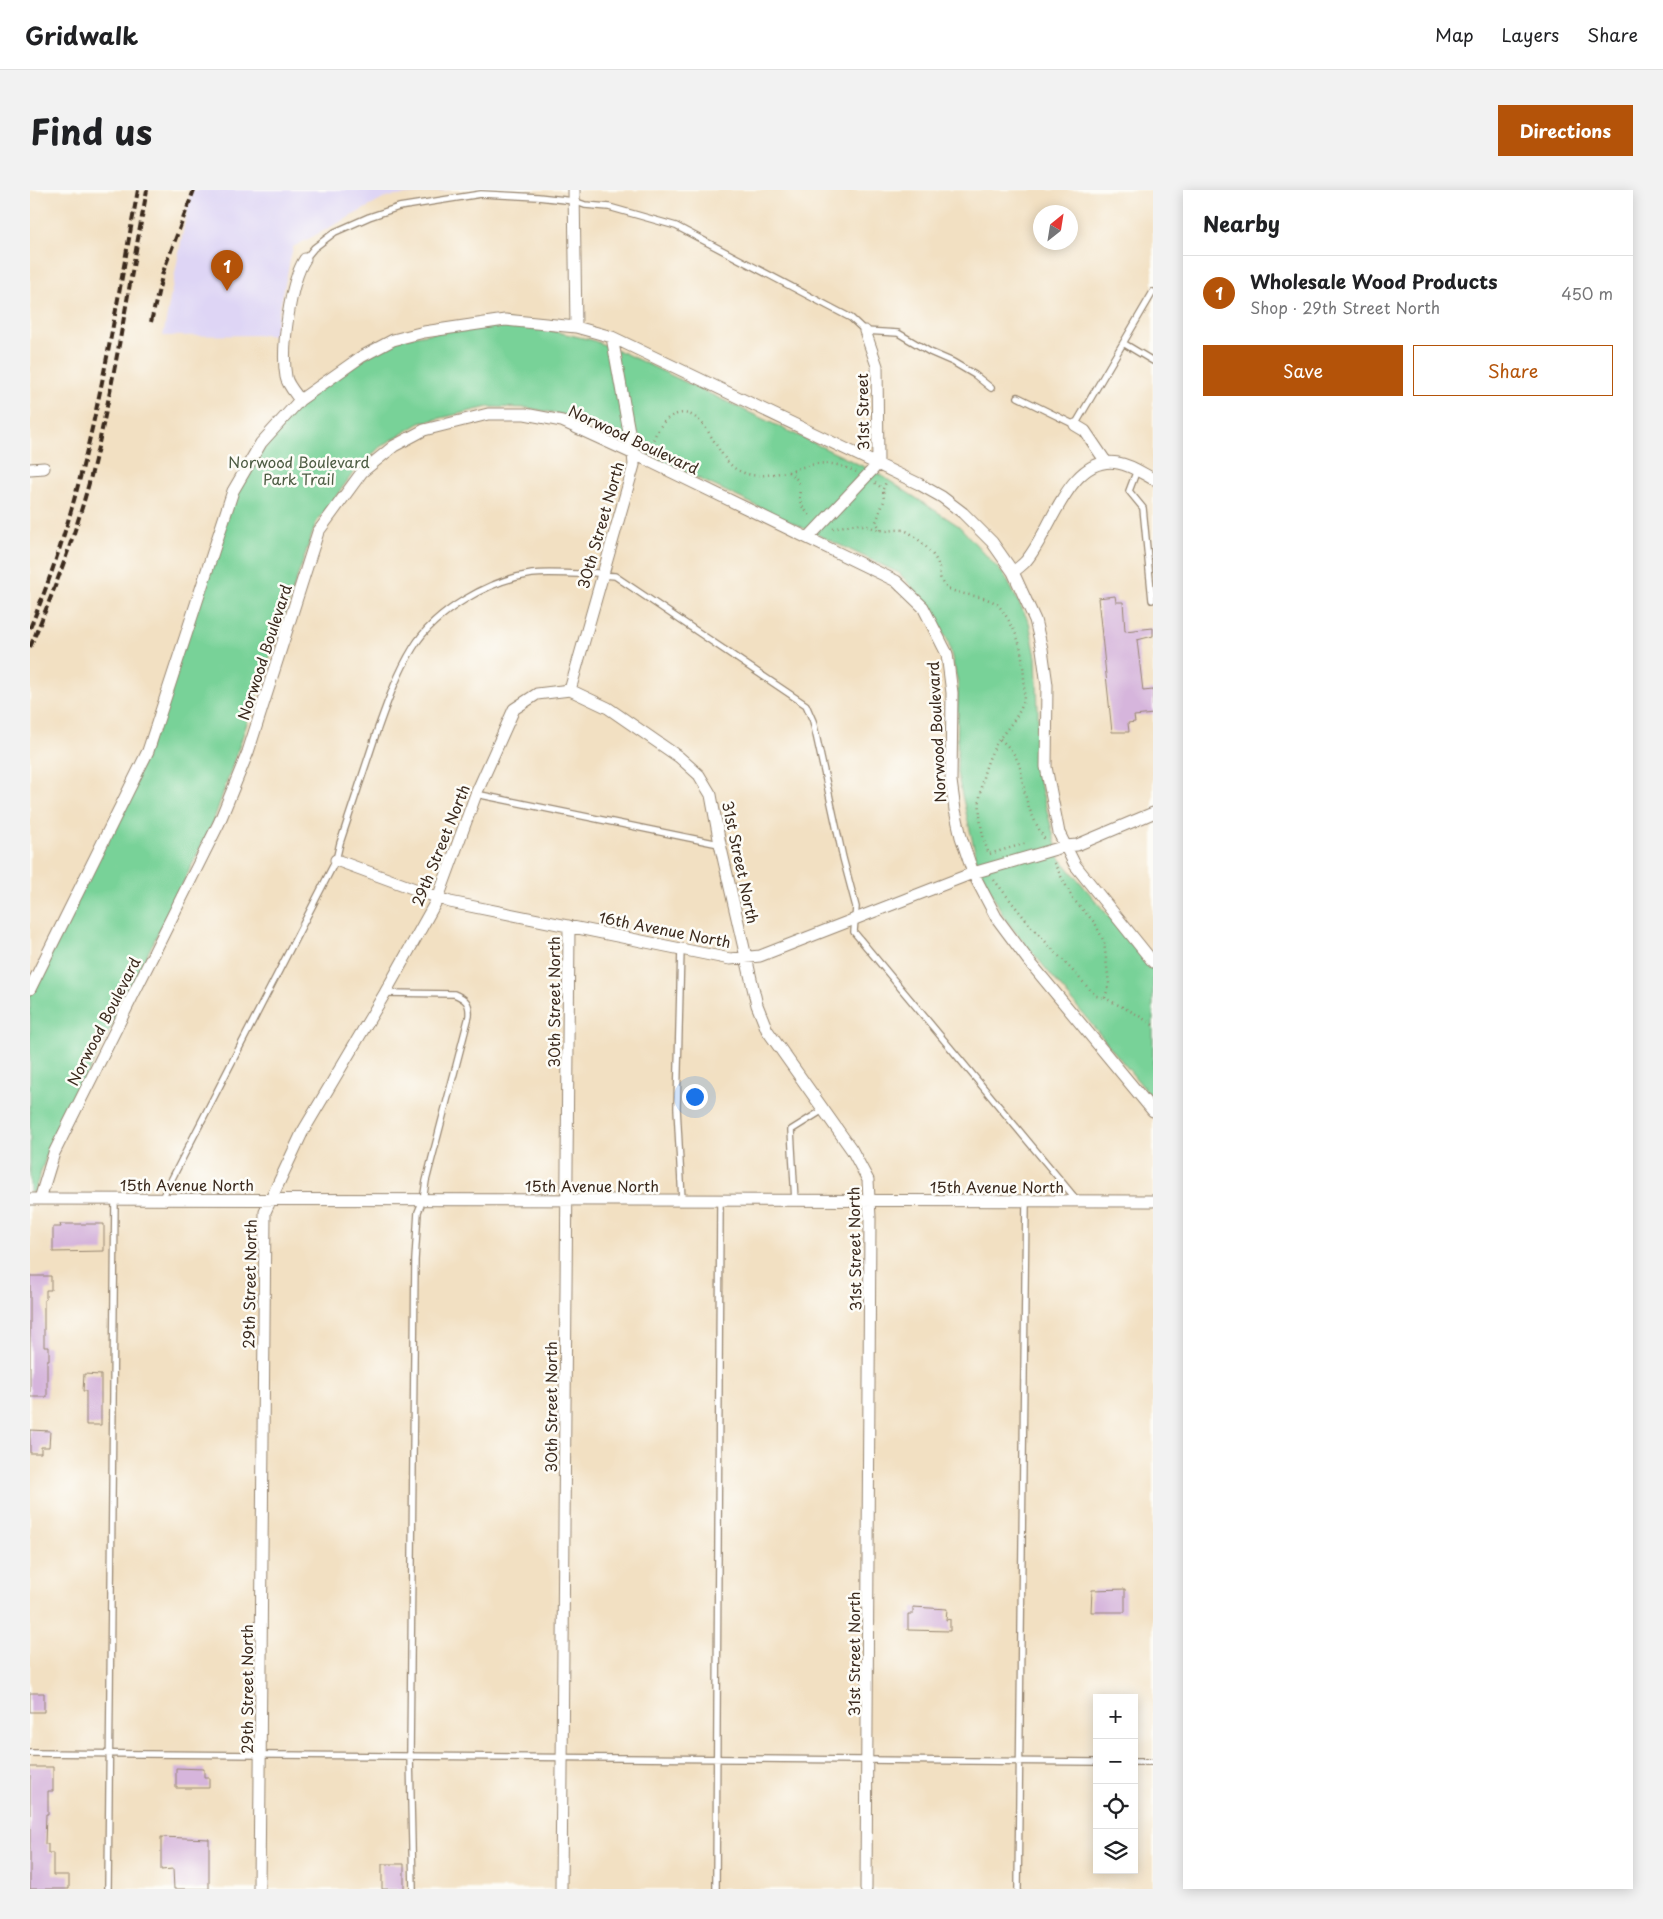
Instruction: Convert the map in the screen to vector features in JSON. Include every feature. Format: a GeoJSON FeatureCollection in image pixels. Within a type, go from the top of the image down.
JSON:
{"type":"FeatureCollection","features":[{"type":"Feature","properties":{"kind":"street"},"geometry":{"type":"LineString","coordinates":[[574,196],[576,327]]}},
{"type":"Feature","properties":{"kind":"street"},"geometry":{"type":"LineString","coordinates":[[300,400],[286,378],[285,349],[293,286],[305,260]]}},
{"type":"Feature","properties":{"kind":"street"},"geometry":{"type":"LineString","coordinates":[[30,989],[148,751],[232,491],[261,443],[300,400],[361,357],[393,340],[416,334],[505,320],[576,327],[612,337],[878,464],[942,497],[963,513],[992,542],[1013,572],[1035,620],[1042,650],[1046,686],[1046,767],[1059,833],[1075,865],[1153,962]]}},
{"type":"Feature","properties":{"kind":"street","name":"31st Street"},"geometry":{"type":"LineString","coordinates":[[865,331],[877,366],[878,464]]}},
{"type":"Feature","properties":{"kind":"street","name":"30th Street North"},"geometry":{"type":"LineString","coordinates":[[570,690],[634,465],[612,337]]}},
{"type":"Feature","properties":{"kind":"street","name":"Norwood Boulevard"},"geometry":{"type":"LineString","coordinates":[[35,1199],[54,1153],[219,823],[248,752],[318,532],[362,472],[394,446],[424,430],[488,414],[525,414],[562,421],[896,581],[923,607],[947,654],[952,693],[951,781],[961,837],[973,873],[996,917],[1028,960],[1153,1111]]}},
{"type":"Feature","properties":{"kind":"street"},"geometry":{"type":"LineString","coordinates":[[1075,425],[1085,431],[1106,462]]}},
{"type":"Feature","properties":{"kind":"street"},"geometry":{"type":"LineString","coordinates":[[1013,572],[1026,561],[1069,488],[1082,473],[1092,466],[1106,462],[1117,462],[1134,468],[1153,479]]}},
{"type":"Feature","properties":{"kind":"street"},"geometry":{"type":"LineString","coordinates":[[808,538],[878,464]]}},
{"type":"Feature","properties":{"kind":"street"},"geometry":{"type":"LineString","coordinates":[[30,469],[44,468]]}},
{"type":"Feature","properties":{"kind":"street","name":"29th Street North"},"geometry":{"type":"LineString","coordinates":[[259,1889],[264,1215],[302,1133],[438,898],[476,794],[514,709],[537,694],[570,690]]}},
{"type":"Feature","properties":{"kind":"street","name":"31st Street North"},"geometry":{"type":"LineString","coordinates":[[570,690],[608,708],[679,757],[699,775],[711,795],[720,844],[757,1005],[767,1030],[852,1150],[868,1180],[870,1201],[866,1889]]}},
{"type":"Feature","properties":{"kind":"street","name":"16th Avenue North"},"geometry":{"type":"LineString","coordinates":[[336,860],[450,902],[730,959],[760,956],[1047,846],[1077,845],[1153,813]]}},
{"type":"Feature","properties":{"kind":"street","name":"30th Street North"},"geometry":{"type":"LineString","coordinates":[[562,1889],[569,926]]}},
{"type":"Feature","properties":{"kind":"street","name":"15th Avenue North"},"geometry":{"type":"LineString","coordinates":[[35,1199],[1153,1201]]}},
{"type":"Feature","properties":{"kind":"lane"},"geometry":{"type":"LineString","coordinates":[[305,260],[314,248],[335,232],[369,217],[399,208],[481,194],[574,196],[585,205],[618,210],[676,226],[851,318],[865,331],[898,333],[930,352],[976,375],[991,388]]}},
{"type":"Feature","properties":{"kind":"lane"},"geometry":{"type":"LineString","coordinates":[[1018,397],[1075,425],[1153,292]]}},
{"type":"Feature","properties":{"kind":"lane"},"geometry":{"type":"LineString","coordinates":[[1123,343],[1153,361]]}},
{"type":"Feature","properties":{"kind":"lane"},"geometry":{"type":"LineString","coordinates":[[1134,468],[1129,491],[1143,508],[1152,600]]}},
{"type":"Feature","properties":{"kind":"lane"},"geometry":{"type":"LineString","coordinates":[[161,1199],[336,860],[340,843],[398,675],[413,648],[423,633],[442,616],[491,586],[532,574],[554,572],[596,573],[601,576],[615,576],[806,705],[813,721],[843,858],[856,907],[854,932],[1078,1201]]}},
{"type":"Feature","properties":{"kind":"lane"},"geometry":{"type":"LineString","coordinates":[[476,794],[720,844]]}},
{"type":"Feature","properties":{"kind":"lane"},"geometry":{"type":"LineString","coordinates":[[681,948],[677,1108],[682,1200]]}},
{"type":"Feature","properties":{"kind":"lane"},"geometry":{"type":"LineString","coordinates":[[384,993],[454,994],[464,998],[470,1009],[426,1181],[423,1200],[418,1212],[415,1260],[410,1756],[413,1889]]}},
{"type":"Feature","properties":{"kind":"lane"},"geometry":{"type":"LineString","coordinates":[[795,1201],[791,1130],[824,1110]]}},
{"type":"Feature","properties":{"kind":"lane"},"geometry":{"type":"LineString","coordinates":[[108,1889],[116,1199]]}},
{"type":"Feature","properties":{"kind":"lane"},"geometry":{"type":"LineString","coordinates":[[716,1889],[720,1200]]}},
{"type":"Feature","properties":{"kind":"lane"},"geometry":{"type":"LineString","coordinates":[[1018,1889],[1026,1201]]}},
{"type":"Feature","properties":{"kind":"lane"},"geometry":{"type":"LineString","coordinates":[[30,1753],[1093,1762]]}},
{"type":"Feature","properties":{"kind":"lane"},"geometry":{"type":"LineString","coordinates":[[1138,1762],[1153,1762]]}},
{"type":"Feature","properties":{"kind":"path"},"geometry":{"type":"LineString","coordinates":[[650,450],[654,436],[667,418],[682,412],[691,415],[701,422],[724,459],[737,470],[757,477],[829,462],[859,473]]}},
{"type":"Feature","properties":{"kind":"path"},"geometry":{"type":"LineString","coordinates":[[788,472],[799,482],[802,504],[813,519]]}},
{"type":"Feature","properties":{"kind":"path"},"geometry":{"type":"LineString","coordinates":[[881,531],[876,522],[884,501],[883,488],[886,480]]}},
{"type":"Feature","properties":{"kind":"path"},"geometry":{"type":"LineString","coordinates":[[875,482],[883,488]]}},
{"type":"Feature","properties":{"kind":"path"},"geometry":{"type":"LineString","coordinates":[[832,530],[847,525],[862,524],[881,531],[905,530],[913,535],[937,562],[940,580],[945,586],[954,591],[983,597],[997,605],[1010,624],[1019,640],[1025,694],[1018,714],[993,750],[985,772],[979,801],[983,840],[989,854],[992,876],[1030,926],[1096,996],[1105,998],[1153,1025]]}},
{"type":"Feature","properties":{"kind":"path"},"geometry":{"type":"LineString","coordinates":[[1000,739],[1014,753],[1019,762],[1029,808],[1073,899],[1094,923],[1104,942],[1109,984],[1105,998]]}},
{"type":"Feature","properties":{"kind":"path"},"geometry":{"type":"LineString","coordinates":[[1039,841],[1047,846]]}},
{"type":"Feature","properties":{"kind":"path"},"geometry":{"type":"LineString","coordinates":[[989,854],[1032,842]]}},
{"type":"Feature","properties":{"kind":"shaded area"},"geometry":{"type":"Polygon","coordinates":[[[191,190],[452,190],[387,197],[293,247],[274,335],[163,336],[191,190]]]}},
{"type":"Feature","properties":{"kind":"green space","name":"Norwood Boulevard Park Trail"},"geometry":{"type":"Polygon","coordinates":[[[505,320],[592,340],[624,353],[879,474],[959,526],[1005,576],[1029,622],[1036,657],[1038,776],[1059,857],[1153,969],[1153,1099],[1005,919],[978,865],[957,773],[958,683],[948,641],[924,600],[899,573],[564,415],[529,408],[488,407],[420,423],[380,447],[354,472],[316,523],[212,825],[46,1157],[34,1192],[30,1192],[30,989],[148,751],[233,491],[300,400],[393,340],[505,320]]]}},
{"type":"Feature","properties":{"kind":"building"},"geometry":{"type":"Polygon","coordinates":[[[1115,596],[1116,602],[1123,602],[1125,631],[1153,628],[1153,636],[1137,640],[1143,691],[1153,690],[1153,714],[1134,716],[1135,722],[1128,723],[1129,732],[1112,732],[1098,598],[1115,596]]]}},
{"type":"Feature","properties":{"kind":"building"},"geometry":{"type":"Polygon","coordinates":[[[60,1224],[104,1224],[104,1251],[53,1252],[53,1227],[61,1227],[60,1224]]]}},
{"type":"Feature","properties":{"kind":"building"},"geometry":{"type":"Polygon","coordinates":[[[30,1276],[51,1276],[51,1290],[46,1290],[46,1299],[44,1300],[44,1347],[49,1347],[47,1397],[30,1397],[30,1276]]]}},
{"type":"Feature","properties":{"kind":"building"},"geometry":{"type":"Polygon","coordinates":[[[84,1374],[101,1375],[101,1425],[86,1425],[86,1391],[83,1391],[84,1374]]]}},
{"type":"Feature","properties":{"kind":"building"},"geometry":{"type":"Polygon","coordinates":[[[30,1430],[50,1431],[49,1447],[41,1447],[41,1453],[30,1453],[30,1430]]]}},
{"type":"Feature","properties":{"kind":"building"},"geometry":{"type":"Polygon","coordinates":[[[1125,1589],[1125,1612],[1091,1612],[1092,1590],[1125,1589]]]}},
{"type":"Feature","properties":{"kind":"building"},"geometry":{"type":"Polygon","coordinates":[[[913,1607],[947,1609],[946,1620],[950,1619],[950,1631],[908,1630],[908,1614],[913,1614],[913,1607]]]}},
{"type":"Feature","properties":{"kind":"building"},"geometry":{"type":"Polygon","coordinates":[[[30,1693],[44,1693],[44,1712],[30,1712],[30,1693]]]}},
{"type":"Feature","properties":{"kind":"building"},"geometry":{"type":"Polygon","coordinates":[[[30,1767],[53,1767],[53,1791],[48,1791],[45,1844],[48,1844],[48,1853],[53,1853],[53,1875],[69,1875],[69,1889],[30,1889],[30,1767]]]}},
{"type":"Feature","properties":{"kind":"building"},"geometry":{"type":"Polygon","coordinates":[[[176,1768],[204,1769],[204,1777],[209,1777],[209,1788],[176,1788],[176,1768]]]}},
{"type":"Feature","properties":{"kind":"building"},"geometry":{"type":"Polygon","coordinates":[[[161,1837],[209,1839],[209,1889],[174,1889],[173,1869],[161,1870],[161,1837]]]}},
{"type":"Feature","properties":{"kind":"building"},"geometry":{"type":"Polygon","coordinates":[[[382,1864],[404,1864],[404,1889],[382,1889],[382,1864]]]}},
{"type":"Feature","properties":{"kind":"railway"},"geometry":{"type":"LineString","coordinates":[[30,628],[68,522],[83,467],[107,357],[138,190]]}},
{"type":"Feature","properties":{"kind":"railway"},"geometry":{"type":"LineString","coordinates":[[30,647],[64,561],[92,472],[115,367],[147,190]]}},
{"type":"Feature","properties":{"kind":"railway"},"geometry":{"type":"LineString","coordinates":[[151,322],[163,272],[194,190]]}},
{"type":"Feature","properties":{"kind":"place","name":"Wholesale Wood Products"},"geometry":{"type":"Point","coordinates":[227,291]}}]}
